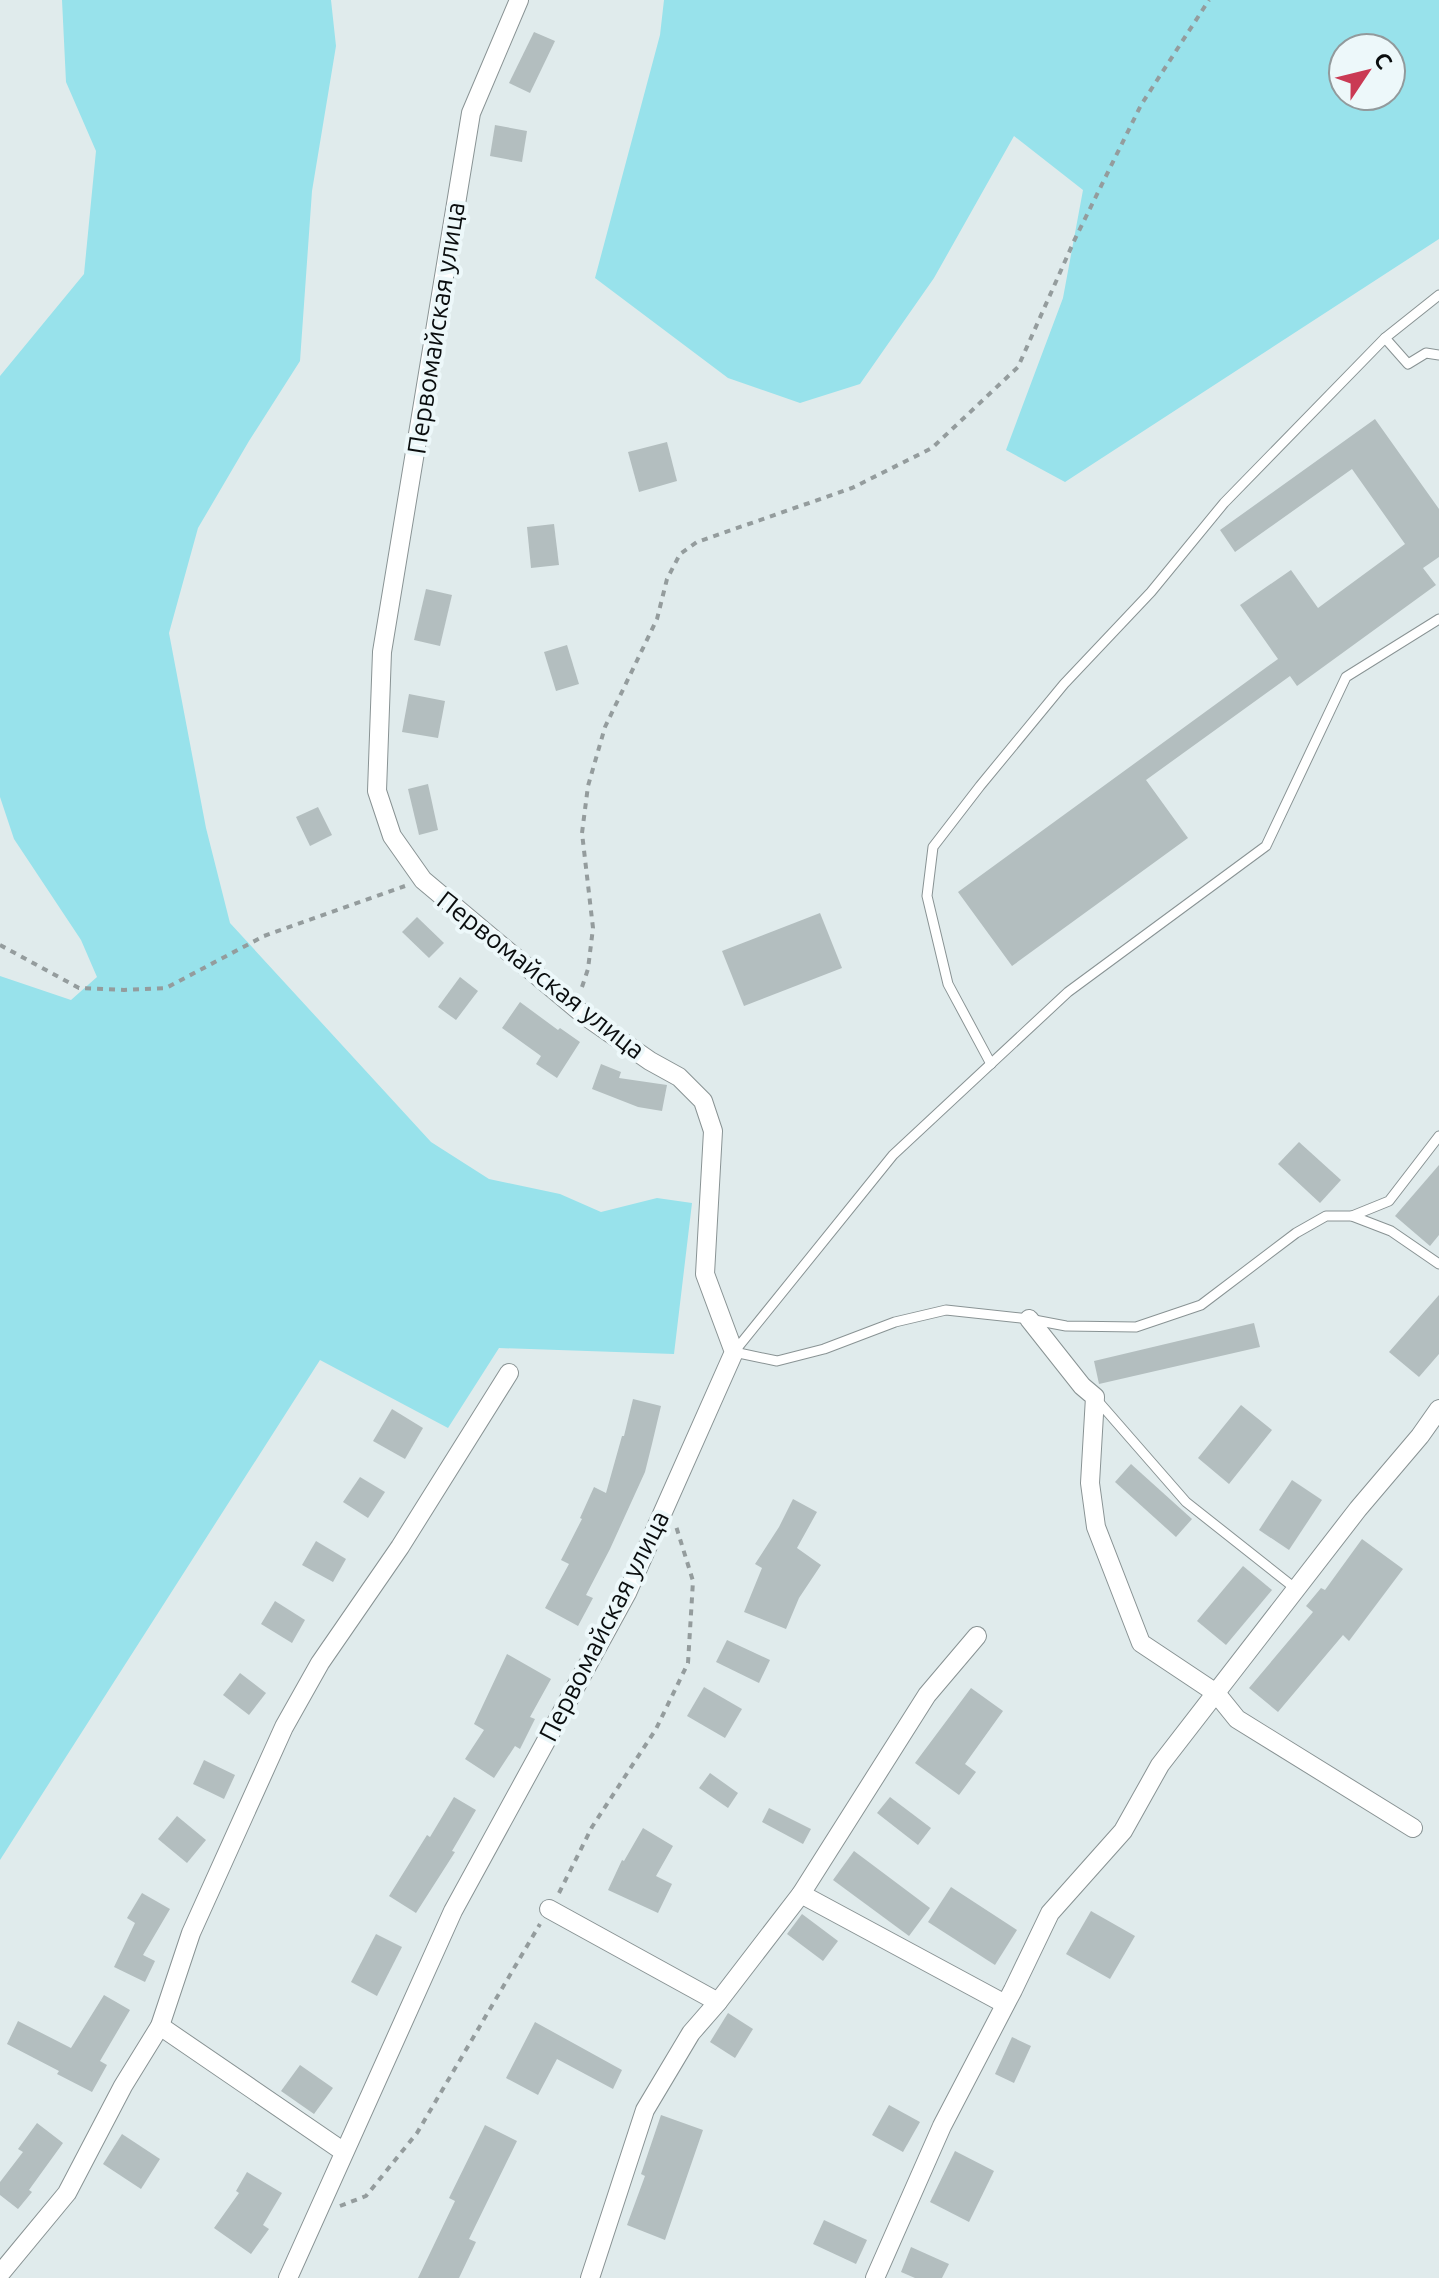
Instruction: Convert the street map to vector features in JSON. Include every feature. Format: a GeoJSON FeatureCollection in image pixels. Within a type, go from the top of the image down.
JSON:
{"type":"FeatureCollection","features":[{"type":"Feature","properties":{"kind":"street","name":"Первомайская улица"},"geometry":{"type":"LineString","coordinates":[[288,2278],[453,1911],[627,1593],[734,1352],[705,1274],[713,1131],[703,1101],[679,1077],[650,1061],[575,1007],[423,880],[392,836],[377,791],[382,652],[471,113],[519,0]]}},
{"type":"Feature","properties":{"kind":"street"},"geometry":{"type":"LineString","coordinates":[[1029,1319],[1082,1386],[1095,1397],[1090,1483],[1096,1527],[1141,1643],[1216,1693],[1237,1719],[1413,1828]]}},
{"type":"Feature","properties":{"kind":"street"},"geometry":{"type":"LineString","coordinates":[[0,2274],[67,2193],[123,2086],[160,2026],[191,1933],[284,1727],[320,1663],[400,1547],[509,1373]]}},
{"type":"Feature","properties":{"kind":"street"},"geometry":{"type":"LineString","coordinates":[[875,2278],[942,2126],[1050,1913],[1123,1831],[1160,1765],[1439,1409]]}},
{"type":"Feature","properties":{"kind":"street"},"geometry":{"type":"LineString","coordinates":[[590,2278],[645,2110],[691,2033],[801,1894],[927,1695],[977,1636]]}},
{"type":"Feature","properties":{"kind":"street"},"geometry":{"type":"LineString","coordinates":[[801,1894],[1005,2004]]}},
{"type":"Feature","properties":{"kind":"street"},"geometry":{"type":"LineString","coordinates":[[549,1909],[718,2002]]}},
{"type":"Feature","properties":{"kind":"street"},"geometry":{"type":"LineString","coordinates":[[160,2026],[344,2152]]}},
{"type":"Feature","properties":{"kind":"lane"},"geometry":{"type":"LineString","coordinates":[[991,1064],[948,984],[927,896],[933,847],[1064,684],[1151,592],[1224,503],[1385,338],[1439,295]]}},
{"type":"Feature","properties":{"kind":"lane"},"geometry":{"type":"LineString","coordinates":[[1385,338],[1408,364],[1426,353],[1439,355]]}},
{"type":"Feature","properties":{"kind":"lane"},"geometry":{"type":"LineString","coordinates":[[1439,619],[1346,677],[1266,846],[1068,992],[893,1155],[734,1352],[777,1361],[824,1349],[895,1322],[946,1310],[1066,1326],[1136,1327],[1201,1305],[1296,1233],[1326,1216],[1352,1216],[1391,1231],[1439,1264]]}},
{"type":"Feature","properties":{"kind":"lane"},"geometry":{"type":"LineString","coordinates":[[1352,1216],[1389,1201],[1439,1136]]}},
{"type":"Feature","properties":{"kind":"lane"},"geometry":{"type":"LineString","coordinates":[[1095,1397],[1186,1502],[1296,1589]]}},
{"type":"Feature","properties":{"kind":"path"},"geometry":{"type":"LineString","coordinates":[[575,1007],[588,969],[593,928],[582,833],[588,786],[605,727],[657,619],[667,579],[680,554],[697,542],[852,488],[932,448],[1018,367],[1074,241],[1141,105],[1209,0]]}},
{"type":"Feature","properties":{"kind":"path"},"geometry":{"type":"LineString","coordinates":[[0,945],[79,988],[166,988],[264,936],[423,880]]}},
{"type":"Feature","properties":{"kind":"path"},"geometry":{"type":"LineString","coordinates":[[316,2215],[366,2196],[417,2133],[549,1909],[592,1827],[656,1729],[688,1663],[693,1581],[668,1501]]}},
{"type":"Feature","properties":{"kind":"shaded area"},"geometry":{"type":"Polygon","coordinates":[[[62,0],[331,0],[336,46],[312,191],[300,361],[198,528],[169,633],[206,828],[230,923],[431,1142],[489,1179],[560,1194],[601,1212],[657,1198],[692,1203],[674,1354],[499,1348],[448,1428],[320,1360],[0,1860],[0,976],[71,1000],[97,977],[81,940],[14,839],[0,797],[0,376],[84,274],[96,151],[66,82],[62,0]]]}},
{"type":"Feature","properties":{"kind":"shaded area"},"geometry":{"type":"Polygon","coordinates":[[[664,0],[1439,0],[1439,239],[1065,482],[1006,450],[1063,298],[1083,190],[1014,136],[934,278],[860,384],[800,403],[728,378],[595,278],[660,35],[664,0]]]}},
{"type":"Feature","properties":{"kind":"building"},"geometry":{"type":"Polygon","coordinates":[[[534,32],[555,41],[530,93],[509,83],[534,32]]]}},
{"type":"Feature","properties":{"kind":"building"},"geometry":{"type":"Polygon","coordinates":[[[495,125],[527,131],[522,162],[490,156],[495,125]]]}},
{"type":"Feature","properties":{"kind":"building"},"geometry":{"type":"Polygon","coordinates":[[[1375,419],[1439,509],[1439,557],[1423,568],[1436,585],[1297,686],[1290,676],[1146,780],[1188,838],[1012,966],[958,892],[1278,659],[1240,605],[1291,570],[1318,608],[1405,544],[1352,469],[1235,552],[1220,530],[1375,419]]]}},
{"type":"Feature","properties":{"kind":"building"},"geometry":{"type":"Polygon","coordinates":[[[667,442],[677,481],[639,492],[628,452],[667,442]]]}},
{"type":"Feature","properties":{"kind":"building"},"geometry":{"type":"Polygon","coordinates":[[[554,524],[559,565],[531,568],[527,527],[554,524]]]}},
{"type":"Feature","properties":{"kind":"building"},"geometry":{"type":"Polygon","coordinates":[[[426,589],[452,595],[440,646],[414,640],[426,589]]]}},
{"type":"Feature","properties":{"kind":"building"},"geometry":{"type":"Polygon","coordinates":[[[567,645],[579,684],[556,691],[544,652],[567,645]]]}},
{"type":"Feature","properties":{"kind":"building"},"geometry":{"type":"Polygon","coordinates":[[[409,694],[445,701],[438,738],[402,732],[409,694]]]}},
{"type":"Feature","properties":{"kind":"building"},"geometry":{"type":"Polygon","coordinates":[[[428,784],[438,830],[419,835],[408,789],[428,784]]]}},
{"type":"Feature","properties":{"kind":"building"},"geometry":{"type":"Polygon","coordinates":[[[318,807],[332,835],[310,846],[296,817],[318,807]]]}},
{"type":"Feature","properties":{"kind":"building"},"geometry":{"type":"Polygon","coordinates":[[[820,913],[842,968],[744,1006],[722,951],[820,913]]]}},
{"type":"Feature","properties":{"kind":"building"},"geometry":{"type":"Polygon","coordinates":[[[417,917],[444,943],[429,958],[402,932],[417,917]]]}},
{"type":"Feature","properties":{"kind":"building"},"geometry":{"type":"Polygon","coordinates":[[[460,977],[478,991],[456,1020],[438,1007],[460,977]]]}},
{"type":"Feature","properties":{"kind":"building"},"geometry":{"type":"Polygon","coordinates":[[[520,1002],[580,1042],[557,1078],[536,1064],[541,1056],[502,1028],[520,1002]]]}},
{"type":"Feature","properties":{"kind":"building"},"geometry":{"type":"Polygon","coordinates":[[[601,1064],[621,1072],[619,1078],[667,1085],[662,1111],[638,1107],[592,1089],[601,1064]]]}},
{"type":"Feature","properties":{"kind":"building"},"geometry":{"type":"Polygon","coordinates":[[[1299,1142],[1341,1180],[1320,1203],[1278,1164],[1299,1142]]]}},
{"type":"Feature","properties":{"kind":"building"},"geometry":{"type":"Polygon","coordinates":[[[1439,1165],[1439,1235],[1430,1246],[1395,1216],[1439,1165]]]}},
{"type":"Feature","properties":{"kind":"building"},"geometry":{"type":"Polygon","coordinates":[[[1439,1295],[1439,1354],[1419,1377],[1389,1352],[1439,1295]]]}},
{"type":"Feature","properties":{"kind":"building"},"geometry":{"type":"Polygon","coordinates":[[[1254,1323],[1260,1347],[1099,1384],[1094,1361],[1254,1323]]]}},
{"type":"Feature","properties":{"kind":"building"},"geometry":{"type":"Polygon","coordinates":[[[633,1399],[661,1406],[652,1444],[645,1472],[586,1595],[593,1598],[578,1626],[545,1608],[569,1564],[561,1560],[594,1487],[606,1493],[633,1399]]]}},
{"type":"Feature","properties":{"kind":"building"},"geometry":{"type":"Polygon","coordinates":[[[1241,1405],[1272,1430],[1229,1484],[1198,1458],[1241,1405]]]}},
{"type":"Feature","properties":{"kind":"building"},"geometry":{"type":"Polygon","coordinates":[[[392,1409],[423,1428],[405,1459],[373,1441],[392,1409]]]}},
{"type":"Feature","properties":{"kind":"building"},"geometry":{"type":"Polygon","coordinates":[[[1131,1464],[1192,1519],[1176,1537],[1115,1482],[1131,1464]]]}},
{"type":"Feature","properties":{"kind":"building"},"geometry":{"type":"Polygon","coordinates":[[[360,1477],[385,1492],[368,1518],[343,1502],[360,1477]]]}},
{"type":"Feature","properties":{"kind":"building"},"geometry":{"type":"Polygon","coordinates":[[[1292,1480],[1322,1500],[1289,1550],[1259,1530],[1292,1480]]]}},
{"type":"Feature","properties":{"kind":"building"},"geometry":{"type":"Polygon","coordinates":[[[793,1499],[817,1512],[797,1548],[821,1565],[799,1598],[786,1629],[744,1612],[762,1568],[755,1564],[793,1499]]]}},
{"type":"Feature","properties":{"kind":"building"},"geometry":{"type":"Polygon","coordinates":[[[1362,1539],[1403,1569],[1349,1641],[1343,1635],[1278,1712],[1249,1688],[1313,1612],[1306,1606],[1321,1588],[1325,1590],[1362,1539]]]}},
{"type":"Feature","properties":{"kind":"building"},"geometry":{"type":"Polygon","coordinates":[[[316,1541],[346,1559],[333,1582],[302,1565],[316,1541]]]}},
{"type":"Feature","properties":{"kind":"building"},"geometry":{"type":"Polygon","coordinates":[[[1243,1566],[1272,1590],[1226,1645],[1197,1621],[1243,1566]]]}},
{"type":"Feature","properties":{"kind":"building"},"geometry":{"type":"Polygon","coordinates":[[[275,1601],[305,1620],[292,1643],[261,1624],[275,1601]]]}},
{"type":"Feature","properties":{"kind":"building"},"geometry":{"type":"Polygon","coordinates":[[[727,1640],[770,1660],[759,1683],[716,1662],[727,1640]]]}},
{"type":"Feature","properties":{"kind":"building"},"geometry":{"type":"Polygon","coordinates":[[[507,1654],[551,1679],[530,1717],[535,1719],[520,1749],[515,1746],[494,1778],[465,1759],[484,1730],[474,1724],[507,1654]]]}},
{"type":"Feature","properties":{"kind":"building"},"geometry":{"type":"Polygon","coordinates":[[[240,1673],[266,1693],[249,1715],[223,1695],[240,1673]]]}},
{"type":"Feature","properties":{"kind":"building"},"geometry":{"type":"Polygon","coordinates":[[[704,1687],[742,1709],[725,1738],[687,1716],[704,1687]]]}},
{"type":"Feature","properties":{"kind":"building"},"geometry":{"type":"Polygon","coordinates":[[[971,1688],[1003,1711],[965,1764],[976,1772],[959,1795],[915,1763],[971,1688]]]}},
{"type":"Feature","properties":{"kind":"building"},"geometry":{"type":"Polygon","coordinates":[[[204,1760],[235,1775],[224,1799],[193,1784],[204,1760]]]}},
{"type":"Feature","properties":{"kind":"building"},"geometry":{"type":"Polygon","coordinates":[[[710,1773],[738,1793],[728,1808],[699,1788],[710,1773]]]}},
{"type":"Feature","properties":{"kind":"building"},"geometry":{"type":"Polygon","coordinates":[[[454,1797],[476,1810],[452,1851],[455,1852],[416,1913],[389,1896],[454,1797]]]}},
{"type":"Feature","properties":{"kind":"building"},"geometry":{"type":"Polygon","coordinates":[[[890,1797],[931,1828],[918,1845],[877,1813],[890,1797]]]}},
{"type":"Feature","properties":{"kind":"building"},"geometry":{"type":"Polygon","coordinates":[[[769,1808],[811,1829],[803,1844],[762,1822],[769,1808]]]}},
{"type":"Feature","properties":{"kind":"building"},"geometry":{"type":"Polygon","coordinates":[[[177,1816],[206,1840],[187,1863],[158,1839],[177,1816]]]}},
{"type":"Feature","properties":{"kind":"building"},"geometry":{"type":"Polygon","coordinates":[[[643,1828],[673,1846],[656,1876],[672,1884],[658,1913],[608,1890],[622,1860],[643,1828]]]}},
{"type":"Feature","properties":{"kind":"building"},"geometry":{"type":"Polygon","coordinates":[[[854,1851],[930,1908],[909,1936],[833,1880],[854,1851]]]}},
{"type":"Feature","properties":{"kind":"building"},"geometry":{"type":"Polygon","coordinates":[[[951,1887],[1017,1930],[995,1965],[928,1922],[951,1887]]]}},
{"type":"Feature","properties":{"kind":"building"},"geometry":{"type":"Polygon","coordinates":[[[142,1893],[170,1909],[143,1955],[155,1961],[145,1982],[114,1967],[135,1923],[127,1918],[142,1893]]]}},
{"type":"Feature","properties":{"kind":"building"},"geometry":{"type":"Polygon","coordinates":[[[1091,1911],[1135,1936],[1110,1979],[1066,1954],[1091,1911]]]}},
{"type":"Feature","properties":{"kind":"building"},"geometry":{"type":"Polygon","coordinates":[[[802,1914],[838,1941],[823,1961],[787,1934],[802,1914]]]}},
{"type":"Feature","properties":{"kind":"building"},"geometry":{"type":"Polygon","coordinates":[[[376,1934],[402,1947],[377,1996],[351,1982],[376,1934]]]}},
{"type":"Feature","properties":{"kind":"building"},"geometry":{"type":"Polygon","coordinates":[[[104,1995],[130,2010],[100,2061],[107,2065],[92,2092],[7,2044],[18,2021],[71,2048],[104,1995]]]}},
{"type":"Feature","properties":{"kind":"building"},"geometry":{"type":"Polygon","coordinates":[[[728,2013],[753,2029],[735,2058],[710,2042],[728,2013]]]}},
{"type":"Feature","properties":{"kind":"building"},"geometry":{"type":"Polygon","coordinates":[[[535,2022],[622,2070],[613,2089],[557,2059],[538,2095],[506,2078],[535,2022]]]}},
{"type":"Feature","properties":{"kind":"building"},"geometry":{"type":"Polygon","coordinates":[[[1012,2037],[1031,2046],[1014,2083],[995,2074],[1012,2037]]]}},
{"type":"Feature","properties":{"kind":"building"},"geometry":{"type":"Polygon","coordinates":[[[300,2065],[333,2088],[314,2114],[281,2091],[300,2065]]]}},
{"type":"Feature","properties":{"kind":"building"},"geometry":{"type":"Polygon","coordinates":[[[889,2105],[920,2122],[903,2152],[872,2135],[889,2105]]]}},
{"type":"Feature","properties":{"kind":"building"},"geometry":{"type":"Polygon","coordinates":[[[661,2115],[703,2130],[665,2240],[627,2225],[645,2176],[641,2174],[661,2115]]]}},
{"type":"Feature","properties":{"kind":"building"},"geometry":{"type":"Polygon","coordinates":[[[37,2123],[63,2143],[18,2209],[0,2195],[0,2182],[23,2152],[18,2149],[37,2123]]]}},
{"type":"Feature","properties":{"kind":"building"},"geometry":{"type":"Polygon","coordinates":[[[485,2125],[517,2141],[469,2239],[476,2242],[459,2278],[418,2278],[455,2201],[449,2198],[485,2125]]]}},
{"type":"Feature","properties":{"kind":"building"},"geometry":{"type":"Polygon","coordinates":[[[122,2134],[160,2159],[141,2189],[103,2164],[122,2134]]]}},
{"type":"Feature","properties":{"kind":"building"},"geometry":{"type":"Polygon","coordinates":[[[955,2151],[994,2171],[969,2222],[930,2202],[955,2151]]]}},
{"type":"Feature","properties":{"kind":"building"},"geometry":{"type":"Polygon","coordinates":[[[247,2172],[282,2193],[263,2225],[269,2229],[251,2254],[214,2228],[239,2193],[236,2191],[247,2172]]]}},
{"type":"Feature","properties":{"kind":"building"},"geometry":{"type":"Polygon","coordinates":[[[824,2220],[867,2240],[856,2264],[813,2244],[824,2220]]]}},
{"type":"Feature","properties":{"kind":"building"},"geometry":{"type":"Polygon","coordinates":[[[911,2247],[949,2264],[942,2278],[915,2278],[901,2272],[911,2247]]]}}]}
